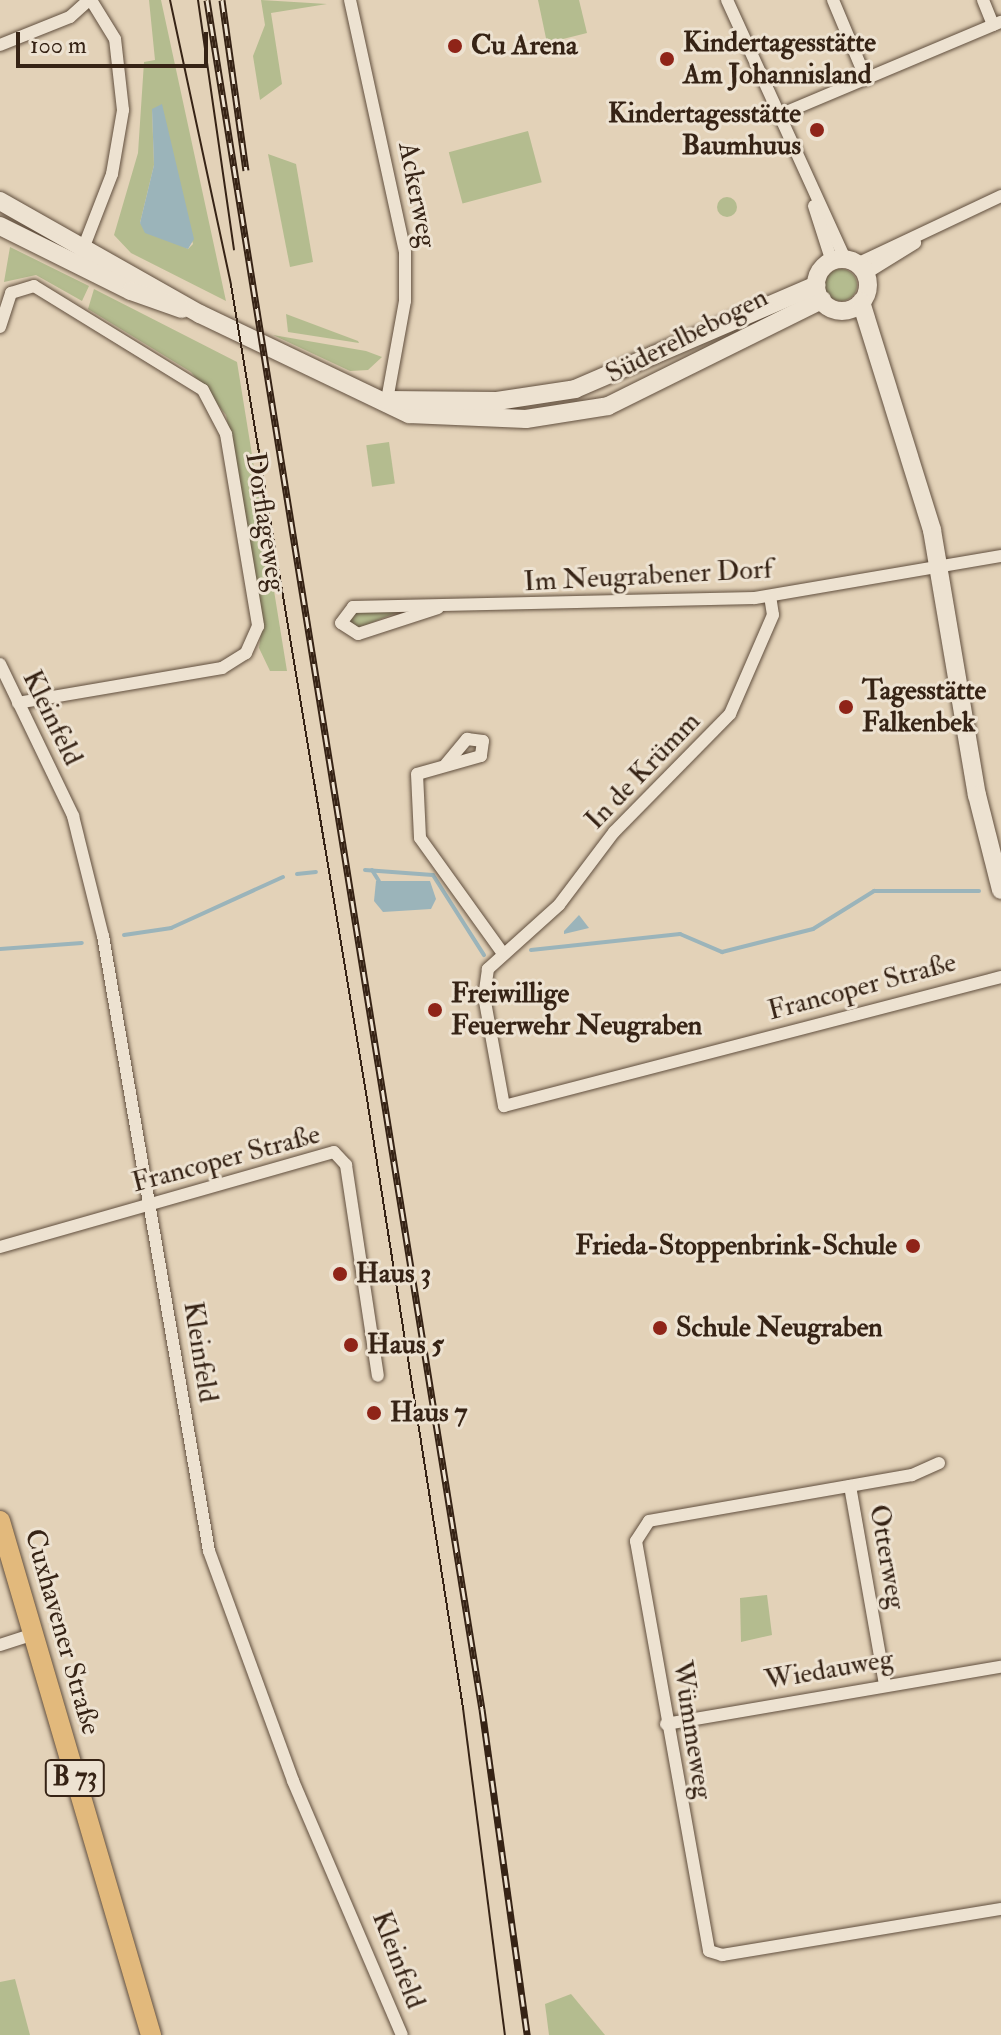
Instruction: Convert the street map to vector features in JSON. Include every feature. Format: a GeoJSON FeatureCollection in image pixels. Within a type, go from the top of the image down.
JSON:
{"type":"FeatureCollection","features":[{"type":"Feature","properties":{"kind":"main road","name":"Süderelbebogen"},"geometry":{"type":"LineString","coordinates":[[0,201],[81,255]]}},
{"type":"Feature","properties":{"kind":"main road","name":"Süderelbebogen"},"geometry":{"type":"LineString","coordinates":[[0,226],[81,255],[322,377],[387,400],[409,414],[457,419],[594,410],[666,383],[819,292],[850,265]]}},
{"type":"Feature","properties":{"kind":"main road"},"geometry":{"type":"LineString","coordinates":[[850,265],[856,305],[895,407],[939,564],[977,795],[1001,890]]}},
{"type":"Feature","properties":{"kind":"main road","name":"Süderelbebogen"},"geometry":{"type":"LineString","coordinates":[[387,400],[497,401],[575,389],[819,292]]}},
{"type":"Feature","properties":{"kind":"main road"},"geometry":{"type":"LineString","coordinates":[[819,292],[856,305]]}},
{"type":"Feature","properties":{"kind":"main road","name":"Cuxhavener Straße"},"geometry":{"type":"LineString","coordinates":[[0,1521],[151,2035]]}},
{"type":"Feature","properties":{"kind":"street"},"geometry":{"type":"LineString","coordinates":[[0,45],[70,17],[90,0],[115,39],[123,110],[115,165],[81,255]]}},
{"type":"Feature","properties":{"kind":"street","name":"Ackerweg"},"geometry":{"type":"LineString","coordinates":[[350,0],[405,252],[405,301],[387,400]]}},
{"type":"Feature","properties":{"kind":"street"},"geometry":{"type":"LineString","coordinates":[[727,0],[777,116],[850,265],[1001,196]]}},
{"type":"Feature","properties":{"kind":"street"},"geometry":{"type":"LineString","coordinates":[[833,0],[866,79]]}},
{"type":"Feature","properties":{"kind":"street"},"geometry":{"type":"LineString","coordinates":[[777,116],[997,23],[983,0]]}},
{"type":"Feature","properties":{"kind":"street","name":"Dorflageweg"},"geometry":{"type":"LineString","coordinates":[[0,327],[11,293],[41,289],[186,374],[210,398],[226,434],[258,626],[246,653],[222,668],[18,703]]}},
{"type":"Feature","properties":{"kind":"street","name":"Im Neugrabener Dorf"},"geometry":{"type":"LineString","coordinates":[[438,608],[358,634],[341,620],[353,607],[438,608],[770,596],[939,564],[1001,556]]}},
{"type":"Feature","properties":{"kind":"street","name":"In de Krümm"},"geometry":{"type":"LineString","coordinates":[[504,1106],[483,989],[502,952],[559,905],[614,832],[730,714],[773,615],[770,596]]}},
{"type":"Feature","properties":{"kind":"street","name":"Kleinfeld"},"geometry":{"type":"LineString","coordinates":[[0,664],[73,816],[152,1204],[209,1551],[293,1781],[402,2035]]}},
{"type":"Feature","properties":{"kind":"street"},"geometry":{"type":"LineString","coordinates":[[446,764],[414,780],[420,838],[502,952]]}},
{"type":"Feature","properties":{"kind":"street","name":"Francoper Straße"},"geometry":{"type":"LineString","coordinates":[[504,1106],[1001,977]]}},
{"type":"Feature","properties":{"kind":"street","name":"Francoper Straße"},"geometry":{"type":"LineString","coordinates":[[0,1247],[337,1153],[346,1165],[378,1376]]}},
{"type":"Feature","properties":{"kind":"street","name":"Wümmeweg"},"geometry":{"type":"LineString","coordinates":[[939,1463],[850,1486],[649,1521],[636,1541],[666,1724],[709,1951],[722,1955],[1001,1909]]}},
{"type":"Feature","properties":{"kind":"street","name":"Otterweg"},"geometry":{"type":"LineString","coordinates":[[850,1486],[885,1684]]}},
{"type":"Feature","properties":{"kind":"street"},"geometry":{"type":"LineString","coordinates":[[0,1645],[33,1634]]}},
{"type":"Feature","properties":{"kind":"street","name":"Wiedauweg"},"geometry":{"type":"LineString","coordinates":[[666,1724],[885,1684],[1001,1667]]}},
{"type":"Feature","properties":{"kind":"green space"},"geometry":{"type":"Polygon","coordinates":[[[149,0],[161,0],[226,301],[131,253],[114,235],[138,153],[144,62],[155,60],[149,0]],[[152,109],[154,165],[140,223],[188,249],[193,244],[152,109]]]}},
{"type":"Feature","properties":{"kind":"green space"},"geometry":{"type":"Polygon","coordinates":[[[261,0],[327,4],[271,13],[282,84],[260,100],[253,56],[265,25],[261,0]]]}},
{"type":"Feature","properties":{"kind":"green space"},"geometry":{"type":"Polygon","coordinates":[[[538,0],[579,0],[587,33],[547,43],[538,0]]]}},
{"type":"Feature","properties":{"kind":"green space"},"geometry":{"type":"Polygon","coordinates":[[[528,131],[542,182],[463,203],[449,152],[528,131]]]}},
{"type":"Feature","properties":{"kind":"green space"},"geometry":{"type":"Polygon","coordinates":[[[268,154],[296,164],[313,262],[290,267],[268,154]]]}},
{"type":"Feature","properties":{"kind":"green space"},"geometry":{"type":"Polygon","coordinates":[[[727,197],[734,200],[737,207],[734,214],[727,217],[720,214],[717,207],[720,200],[727,197]]]}},
{"type":"Feature","properties":{"kind":"green space"},"geometry":{"type":"Polygon","coordinates":[[[10,247],[89,286],[82,301],[36,275],[4,282],[10,247]]]}},
{"type":"Feature","properties":{"kind":"green space"},"geometry":{"type":"Polygon","coordinates":[[[841,269],[852,274],[857,285],[852,296],[841,301],[830,296],[825,285],[830,274],[841,269]]]}},
{"type":"Feature","properties":{"kind":"green space"},"geometry":{"type":"Polygon","coordinates":[[[94,289],[237,362],[287,671],[270,671],[259,648],[263,619],[226,415],[191,372],[88,309],[94,289]]]}},
{"type":"Feature","properties":{"kind":"green space"},"geometry":{"type":"Polygon","coordinates":[[[286,314],[358,341],[359,343],[288,332],[286,314]]]}},
{"type":"Feature","properties":{"kind":"green space"},"geometry":{"type":"Polygon","coordinates":[[[273,335],[366,351],[382,357],[368,370],[350,371],[273,335]]]}},
{"type":"Feature","properties":{"kind":"green space"},"geometry":{"type":"Polygon","coordinates":[[[389,442],[395,484],[372,487],[366,445],[389,442]]]}},
{"type":"Feature","properties":{"kind":"green space"},"geometry":{"type":"Polygon","coordinates":[[[400,611],[354,630],[348,618],[357,612],[400,611]]]}},
{"type":"Feature","properties":{"kind":"green space"},"geometry":{"type":"Polygon","coordinates":[[[767,1595],[772,1635],[741,1642],[740,1598],[767,1595]]]}},
{"type":"Feature","properties":{"kind":"green space"},"geometry":{"type":"Polygon","coordinates":[[[15,1979],[30,2035],[0,2035],[0,1982],[15,1979]]]}},
{"type":"Feature","properties":{"kind":"green space"},"geometry":{"type":"Polygon","coordinates":[[[571,1994],[605,2035],[549,2035],[545,2004],[571,1994]]]}},
{"type":"Feature","properties":{"kind":"water"},"geometry":{"type":"Polygon","coordinates":[[[162,104],[194,239],[188,249],[145,233],[140,223],[154,165],[152,109],[162,104]]]}},
{"type":"Feature","properties":{"kind":"water"},"geometry":{"type":"Polygon","coordinates":[[[376,881],[430,881],[436,899],[431,909],[383,912],[374,901],[376,881]]]}},
{"type":"Feature","properties":{"kind":"water"},"geometry":{"type":"Polygon","coordinates":[[[579,915],[589,928],[564,934],[564,931],[579,915]]]}},
{"type":"Feature","properties":{"kind":"waterway"},"geometry":{"type":"LineString","coordinates":[[365,870],[433,875],[484,955]]}},
{"type":"Feature","properties":{"kind":"waterway"},"geometry":{"type":"LineString","coordinates":[[372,870],[379,881]]}},
{"type":"Feature","properties":{"kind":"waterway"},"geometry":{"type":"LineString","coordinates":[[297,874],[316,872]]}},
{"type":"Feature","properties":{"kind":"waterway"},"geometry":{"type":"LineString","coordinates":[[124,935],[171,928],[283,877]]}},
{"type":"Feature","properties":{"kind":"waterway"},"geometry":{"type":"LineString","coordinates":[[531,950],[680,934],[722,952],[813,929],[874,891],[979,891]]}},
{"type":"Feature","properties":{"kind":"waterway"},"geometry":{"type":"LineString","coordinates":[[0,949],[82,943]]}},
{"type":"Feature","properties":{"kind":"tram line"},"geometry":{"type":"LineString","coordinates":[[170,0],[231,285],[367,1099],[463,1708],[505,2035]]}},
{"type":"Feature","properties":{"kind":"tram line"},"geometry":{"type":"LineString","coordinates":[[198,0],[234,249]]}},
{"type":"Feature","properties":{"kind":"railway"},"geometry":{"type":"LineString","coordinates":[[207,0],[482,1709],[527,2035]]}},
{"type":"Feature","properties":{"kind":"railway"},"geometry":{"type":"LineString","coordinates":[[222,0],[246,170]]}},
{"type":"Feature","properties":{"kind":"place","name":"Cu Arena"},"geometry":{"type":"Point","coordinates":[455,46]}},
{"type":"Feature","properties":{"kind":"place","name":"Kindertagesstätte Am Johannisland"},"geometry":{"type":"Point","coordinates":[667,59]}},
{"type":"Feature","properties":{"kind":"place","name":"Kindertagesstätte Baumhuus"},"geometry":{"type":"Point","coordinates":[817,130]}},
{"type":"Feature","properties":{"kind":"place","name":"Tagesstätte Falkenbek"},"geometry":{"type":"Point","coordinates":[846,707]}},
{"type":"Feature","properties":{"kind":"place","name":"Freiwillige Feuerwehr Neugraben"},"geometry":{"type":"Point","coordinates":[435,1010]}},
{"type":"Feature","properties":{"kind":"place","name":"Frieda-Stoppenbrink-Schule"},"geometry":{"type":"Point","coordinates":[913,1246]}},
{"type":"Feature","properties":{"kind":"place","name":"Haus 3"},"geometry":{"type":"Point","coordinates":[340,1274]}},
{"type":"Feature","properties":{"kind":"place","name":"Schule Neugraben"},"geometry":{"type":"Point","coordinates":[660,1328]}},
{"type":"Feature","properties":{"kind":"place","name":"Haus 5"},"geometry":{"type":"Point","coordinates":[351,1345]}},
{"type":"Feature","properties":{"kind":"place","name":"Haus 7"},"geometry":{"type":"Point","coordinates":[374,1413]}}]}
